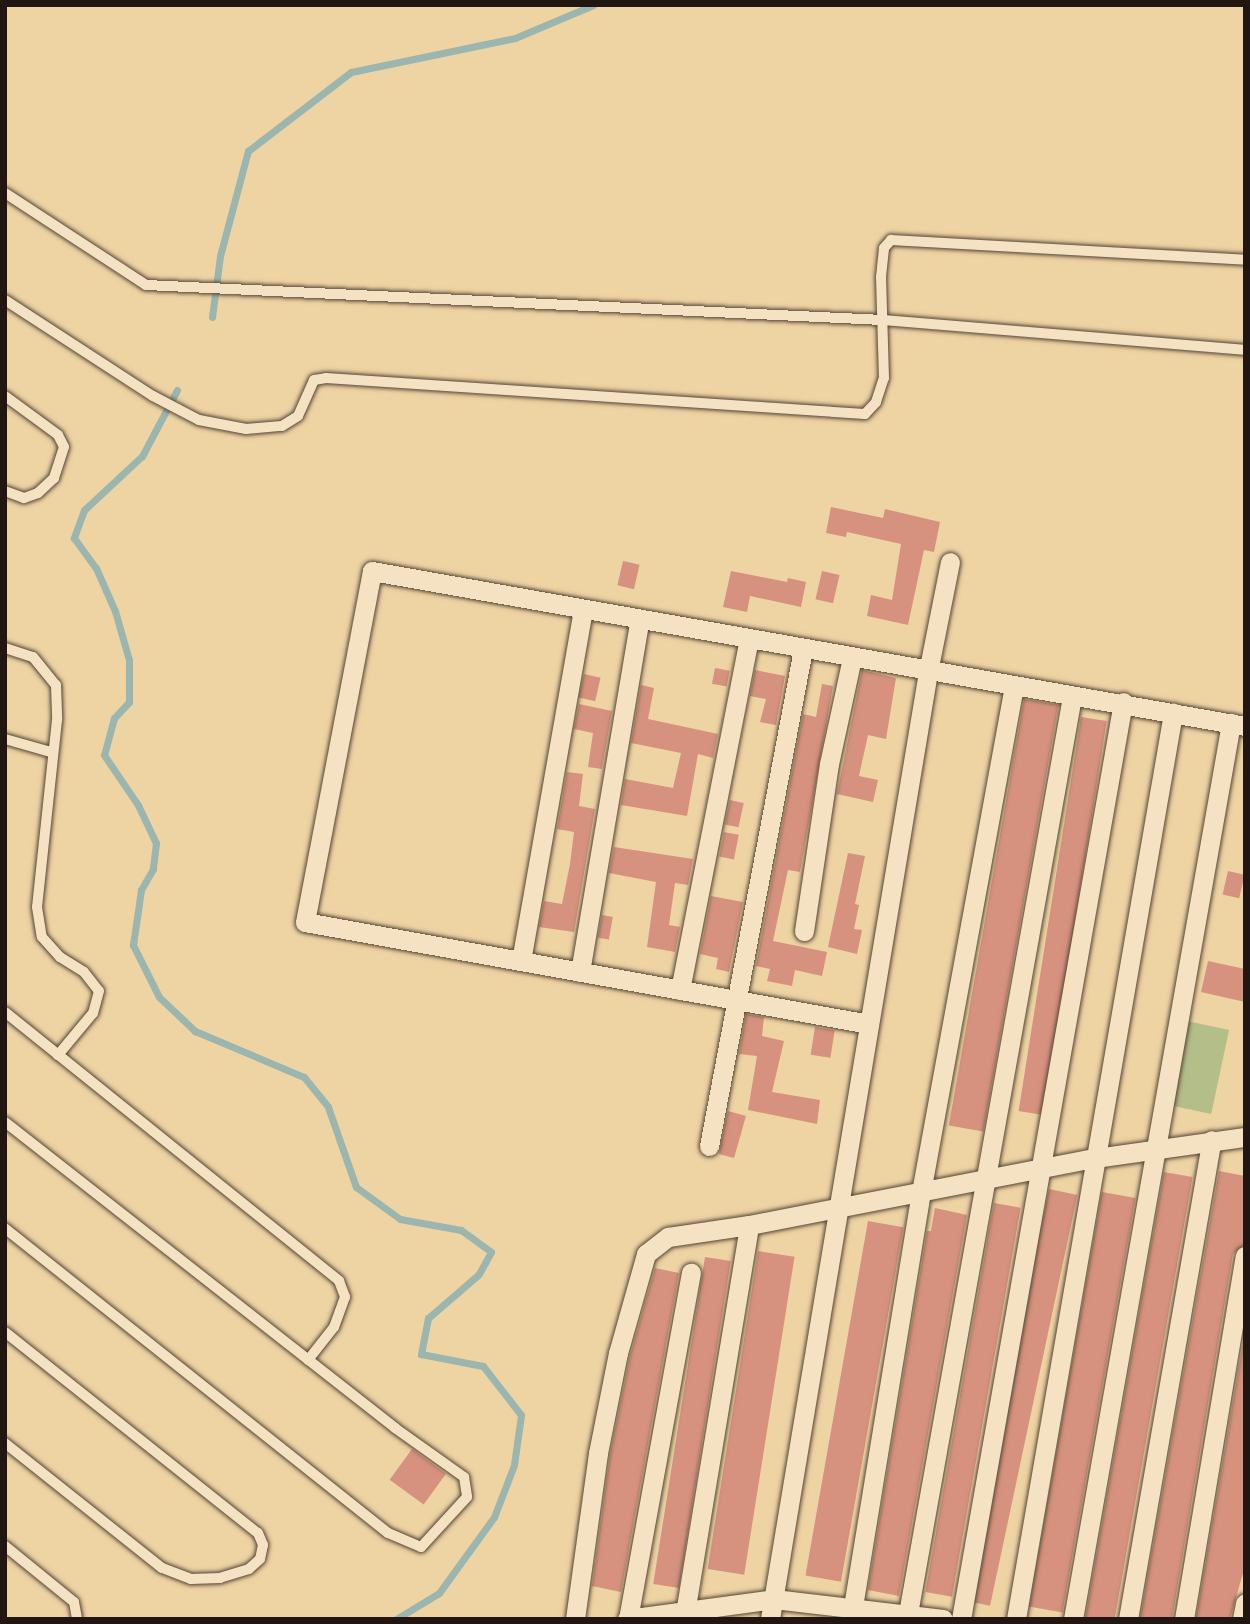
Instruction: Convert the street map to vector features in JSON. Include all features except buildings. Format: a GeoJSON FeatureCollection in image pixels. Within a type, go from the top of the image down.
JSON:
{"type":"FeatureCollection","features":[{"type":"Feature","properties":{"kind":"street"},"geometry":{"type":"LineString","coordinates":[[770,1619],[836,1209],[928,672],[950,562]]}},
{"type":"Feature","properties":{"kind":"street"},"geometry":{"type":"LineString","coordinates":[[869,1024],[305,922],[372,571],[928,672],[1123,702],[1238,724],[1153,1149],[1073,1619]]}},
{"type":"Feature","properties":{"kind":"street"},"geometry":{"type":"LineString","coordinates":[[521,961],[583,609]]}},
{"type":"Feature","properties":{"kind":"street"},"geometry":{"type":"LineString","coordinates":[[580,972],[640,620]]}},
{"type":"Feature","properties":{"kind":"street"},"geometry":{"type":"LineString","coordinates":[[680,990],[749,639]]}},
{"type":"Feature","properties":{"kind":"street"},"geometry":{"type":"LineString","coordinates":[[709,1146],[734,1000],[803,649]]}},
{"type":"Feature","properties":{"kind":"street"},"geometry":{"type":"LineString","coordinates":[[804,931],[829,764],[852,658]]}},
{"type":"Feature","properties":{"kind":"street"},"geometry":{"type":"LineString","coordinates":[[852,1613],[921,1192],[1014,686]]}},
{"type":"Feature","properties":{"kind":"street"},"geometry":{"type":"LineString","coordinates":[[907,1616],[1072,696]]}},
{"type":"Feature","properties":{"kind":"street"},"geometry":{"type":"LineString","coordinates":[[961,1619],[1043,1168],[1123,702]]}},
{"type":"Feature","properties":{"kind":"street"},"geometry":{"type":"LineString","coordinates":[[1016,1619],[1173,713]]}},
{"type":"Feature","properties":{"kind":"street"},"geometry":{"type":"LineString","coordinates":[[575,1619],[598,1453],[618,1353],[646,1254],[668,1237],[836,1209],[1095,1158],[1245,1137]]}},
{"type":"Feature","properties":{"kind":"street"},"geometry":{"type":"LineString","coordinates":[[1128,1619],[1212,1140]]}},
{"type":"Feature","properties":{"kind":"street"},"geometry":{"type":"LineString","coordinates":[[684,1616],[749,1225]]}},
{"type":"Feature","properties":{"kind":"street"},"geometry":{"type":"LineString","coordinates":[[1184,1619],[1245,1256]]}},
{"type":"Feature","properties":{"kind":"street"},"geometry":{"type":"LineString","coordinates":[[691,1273],[627,1619],[684,1616],[774,1599],[852,1613],[943,1619]]}},
{"type":"Feature","properties":{"kind":"street"},"geometry":{"type":"LineString","coordinates":[[1242,1619],[1245,1603]]}},
{"type":"Feature","properties":{"kind":"lane"},"geometry":{"type":"LineString","coordinates":[[5,193],[146,285],[242,291],[465,297],[882,320],[1245,350]]}},
{"type":"Feature","properties":{"kind":"lane"},"geometry":{"type":"LineString","coordinates":[[5,300],[153,396],[199,421],[246,429],[282,426],[298,416],[314,380],[326,378],[865,414],[876,402],[884,378],[884,248],[891,240],[1245,260]]}},
{"type":"Feature","properties":{"kind":"lane"},"geometry":{"type":"LineString","coordinates":[[5,396],[58,435],[64,447],[54,478],[38,493],[24,498],[5,491]]}},
{"type":"Feature","properties":{"kind":"lane"},"geometry":{"type":"LineString","coordinates":[[5,648],[33,657],[56,685],[37,907],[42,937],[60,957],[84,972],[99,991],[93,1013],[58,1055]]}},
{"type":"Feature","properties":{"kind":"lane"},"geometry":{"type":"LineString","coordinates":[[5,739],[51,752]]}},
{"type":"Feature","properties":{"kind":"lane"},"geometry":{"type":"LineString","coordinates":[[5,1012],[339,1281],[345,1297],[334,1327],[308,1360]]}},
{"type":"Feature","properties":{"kind":"lane"},"geometry":{"type":"LineString","coordinates":[[5,1122],[308,1360],[464,1476],[467,1497],[421,1547],[388,1533],[5,1228]]}},
{"type":"Feature","properties":{"kind":"lane"},"geometry":{"type":"LineString","coordinates":[[5,1332],[258,1533],[262,1545],[260,1559],[249,1569],[220,1578],[191,1579],[162,1568],[5,1443]]}},
{"type":"Feature","properties":{"kind":"lane"},"geometry":{"type":"LineString","coordinates":[[5,1546],[74,1602],[77,1619]]}},
{"type":"Feature","properties":{"kind":"green space"},"geometry":{"type":"Polygon","coordinates":[[[1187,1021],[1229,1030],[1211,1114],[1169,1105],[1187,1021]]]}},
{"type":"Feature","properties":{"kind":"waterway"},"geometry":{"type":"LineString","coordinates":[[212,317],[220,256],[248,151],[351,72],[515,38],[593,5]]}},
{"type":"Feature","properties":{"kind":"waterway"},"geometry":{"type":"LineString","coordinates":[[177,390],[142,456],[84,510],[74,538],[96,568],[115,611],[129,660],[129,702],[114,718],[104,755],[138,805],[156,843],[153,869],[141,890],[133,945],[159,997],[195,1031],[304,1077],[328,1107],[356,1187],[400,1219],[461,1230],[491,1252],[478,1275],[428,1318],[421,1354],[483,1366],[521,1415],[514,1465],[494,1517],[439,1593],[396,1619]]}}]}
